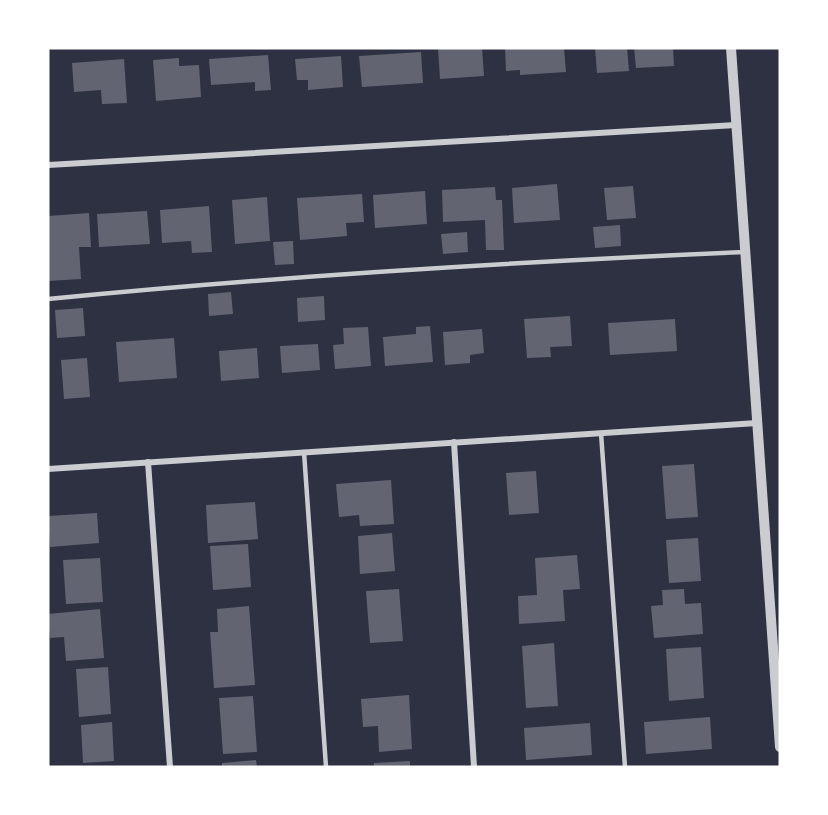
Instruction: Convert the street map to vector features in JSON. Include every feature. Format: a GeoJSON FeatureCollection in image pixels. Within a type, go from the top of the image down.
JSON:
{"type":"FeatureCollection","features":[{"type":"Feature","properties":{"kind":"street"},"geometry":{"type":"LineString","coordinates":[[731,48],[780,747]]}},
{"type":"Feature","properties":{"kind":"street"},"geometry":{"type":"LineString","coordinates":[[48,165],[736,125]]}},
{"type":"Feature","properties":{"kind":"street"},"geometry":{"type":"LineString","coordinates":[[48,469],[757,423]]}},
{"type":"Feature","properties":{"kind":"street"},"geometry":{"type":"LineString","coordinates":[[454,442],[474,767]]}},
{"type":"Feature","properties":{"kind":"street"},"geometry":{"type":"LineString","coordinates":[[148,462],[171,767]]}},
{"type":"Feature","properties":{"kind":"lane"},"geometry":{"type":"LineString","coordinates":[[48,299],[202,284],[745,252]]}},
{"type":"Feature","properties":{"kind":"lane"},"geometry":{"type":"LineString","coordinates":[[601,433],[625,767]]}},
{"type":"Feature","properties":{"kind":"lane"},"geometry":{"type":"LineString","coordinates":[[304,452],[327,767]]}},
{"type":"Feature","properties":{"kind":"building"},"geometry":{"type":"Polygon","coordinates":[[[438,48],[482,48],[484,76],[440,79],[438,48]]]}},
{"type":"Feature","properties":{"kind":"building"},"geometry":{"type":"Polygon","coordinates":[[[505,48],[564,48],[566,72],[520,75],[520,70],[506,71],[505,48]]]}},
{"type":"Feature","properties":{"kind":"building"},"geometry":{"type":"Polygon","coordinates":[[[595,48],[627,48],[629,71],[597,73],[595,48]]]}},
{"type":"Feature","properties":{"kind":"building"},"geometry":{"type":"Polygon","coordinates":[[[634,48],[673,48],[674,66],[636,68],[634,48]]]}},
{"type":"Feature","properties":{"kind":"building"},"geometry":{"type":"Polygon","coordinates":[[[421,52],[423,83],[362,87],[359,56],[421,52]]]}},
{"type":"Feature","properties":{"kind":"building"},"geometry":{"type":"Polygon","coordinates":[[[268,55],[271,90],[255,91],[255,82],[211,85],[209,59],[268,55]]]}},
{"type":"Feature","properties":{"kind":"building"},"geometry":{"type":"Polygon","coordinates":[[[341,56],[343,87],[308,90],[308,80],[297,80],[295,59],[341,56]]]}},
{"type":"Feature","properties":{"kind":"building"},"geometry":{"type":"Polygon","coordinates":[[[179,58],[179,66],[199,65],[201,97],[156,101],[153,60],[179,58]]]}},
{"type":"Feature","properties":{"kind":"building"},"geometry":{"type":"Polygon","coordinates":[[[124,59],[127,103],[102,104],[101,90],[74,92],[72,63],[124,59]]]}},
{"type":"Feature","properties":{"kind":"building"},"geometry":{"type":"Polygon","coordinates":[[[557,184],[560,220],[514,223],[512,188],[557,184]]]}},
{"type":"Feature","properties":{"kind":"building"},"geometry":{"type":"Polygon","coordinates":[[[633,186],[636,218],[607,220],[604,188],[633,186]]]}},
{"type":"Feature","properties":{"kind":"building"},"geometry":{"type":"Polygon","coordinates":[[[495,187],[496,200],[502,200],[504,250],[486,250],[485,220],[443,222],[442,190],[495,187]]]}},
{"type":"Feature","properties":{"kind":"building"},"geometry":{"type":"Polygon","coordinates":[[[425,191],[427,224],[375,228],[373,195],[425,191]]]}},
{"type":"Feature","properties":{"kind":"building"},"geometry":{"type":"Polygon","coordinates":[[[362,194],[364,222],[346,223],[347,236],[300,240],[297,198],[362,194]]]}},
{"type":"Feature","properties":{"kind":"building"},"geometry":{"type":"Polygon","coordinates":[[[267,197],[270,241],[235,244],[232,200],[267,197]]]}},
{"type":"Feature","properties":{"kind":"building"},"geometry":{"type":"Polygon","coordinates":[[[209,206],[212,252],[192,253],[191,241],[162,243],[160,210],[209,206]]]}},
{"type":"Feature","properties":{"kind":"building"},"geometry":{"type":"Polygon","coordinates":[[[147,211],[150,244],[99,247],[97,214],[147,211]]]}},
{"type":"Feature","properties":{"kind":"building"},"geometry":{"type":"Polygon","coordinates":[[[89,213],[91,247],[79,247],[81,279],[48,281],[48,216],[89,213]]]}},
{"type":"Feature","properties":{"kind":"building"},"geometry":{"type":"Polygon","coordinates":[[[620,225],[621,246],[595,248],[593,227],[620,225]]]}},
{"type":"Feature","properties":{"kind":"building"},"geometry":{"type":"Polygon","coordinates":[[[467,232],[468,252],[443,254],[441,234],[467,232]]]}},
{"type":"Feature","properties":{"kind":"building"},"geometry":{"type":"Polygon","coordinates":[[[293,241],[294,264],[275,265],[273,242],[293,241]]]}},
{"type":"Feature","properties":{"kind":"building"},"geometry":{"type":"Polygon","coordinates":[[[231,292],[233,314],[209,316],[208,294],[231,292]]]}},
{"type":"Feature","properties":{"kind":"building"},"geometry":{"type":"Polygon","coordinates":[[[324,296],[325,320],[298,322],[297,298],[324,296]]]}},
{"type":"Feature","properties":{"kind":"building"},"geometry":{"type":"Polygon","coordinates":[[[83,308],[85,336],[57,338],[55,310],[83,308]]]}},
{"type":"Feature","properties":{"kind":"building"},"geometry":{"type":"Polygon","coordinates":[[[570,316],[572,346],[550,347],[551,357],[527,358],[524,319],[570,316]]]}},
{"type":"Feature","properties":{"kind":"building"},"geometry":{"type":"Polygon","coordinates":[[[675,319],[677,351],[610,355],[608,323],[675,319]]]}},
{"type":"Feature","properties":{"kind":"building"},"geometry":{"type":"Polygon","coordinates":[[[430,326],[433,362],[385,366],[383,337],[416,334],[416,327],[430,326]]]}},
{"type":"Feature","properties":{"kind":"building"},"geometry":{"type":"Polygon","coordinates":[[[368,327],[371,366],[335,369],[333,345],[344,344],[343,328],[368,327]]]}},
{"type":"Feature","properties":{"kind":"building"},"geometry":{"type":"Polygon","coordinates":[[[482,329],[484,353],[470,355],[470,363],[445,365],[443,332],[482,329]]]}},
{"type":"Feature","properties":{"kind":"building"},"geometry":{"type":"Polygon","coordinates":[[[174,338],[177,378],[119,382],[116,342],[174,338]]]}},
{"type":"Feature","properties":{"kind":"building"},"geometry":{"type":"Polygon","coordinates":[[[318,344],[320,370],[282,373],[280,346],[318,344]]]}},
{"type":"Feature","properties":{"kind":"building"},"geometry":{"type":"Polygon","coordinates":[[[257,348],[259,378],[221,381],[219,351],[257,348]]]}},
{"type":"Feature","properties":{"kind":"building"},"geometry":{"type":"Polygon","coordinates":[[[87,358],[90,397],[64,399],[61,360],[87,358]]]}},
{"type":"Feature","properties":{"kind":"building"},"geometry":{"type":"Polygon","coordinates":[[[694,464],[698,517],[666,519],[662,466],[694,464]]]}},
{"type":"Feature","properties":{"kind":"building"},"geometry":{"type":"Polygon","coordinates":[[[536,471],[539,513],[509,515],[506,473],[536,471]]]}},
{"type":"Feature","properties":{"kind":"building"},"geometry":{"type":"Polygon","coordinates":[[[391,480],[394,524],[360,526],[359,515],[339,517],[336,484],[391,480]]]}},
{"type":"Feature","properties":{"kind":"building"},"geometry":{"type":"Polygon","coordinates":[[[255,502],[258,539],[208,543],[206,505],[255,502]]]}},
{"type":"Feature","properties":{"kind":"building"},"geometry":{"type":"Polygon","coordinates":[[[97,513],[99,543],[50,547],[48,516],[97,513]]]}},
{"type":"Feature","properties":{"kind":"building"},"geometry":{"type":"Polygon","coordinates":[[[392,533],[395,571],[360,574],[358,536],[392,533]]]}},
{"type":"Feature","properties":{"kind":"building"},"geometry":{"type":"Polygon","coordinates":[[[698,538],[701,581],[669,583],[666,540],[698,538]]]}},
{"type":"Feature","properties":{"kind":"building"},"geometry":{"type":"Polygon","coordinates":[[[248,544],[251,587],[213,590],[210,546],[248,544]]]}},
{"type":"Feature","properties":{"kind":"building"},"geometry":{"type":"Polygon","coordinates":[[[577,555],[580,589],[563,590],[565,621],[519,624],[518,596],[537,595],[535,558],[577,555]]]}},
{"type":"Feature","properties":{"kind":"building"},"geometry":{"type":"Polygon","coordinates":[[[100,558],[103,602],[66,604],[63,560],[100,558]]]}},
{"type":"Feature","properties":{"kind":"building"},"geometry":{"type":"Polygon","coordinates":[[[399,589],[403,641],[370,643],[366,591],[399,589]]]}},
{"type":"Feature","properties":{"kind":"building"},"geometry":{"type":"Polygon","coordinates":[[[684,589],[685,604],[701,603],[703,634],[654,638],[651,606],[663,605],[662,590],[684,589]]]}},
{"type":"Feature","properties":{"kind":"building"},"geometry":{"type":"Polygon","coordinates":[[[249,606],[255,685],[214,688],[210,632],[218,632],[217,609],[249,606]]]}},
{"type":"Feature","properties":{"kind":"building"},"geometry":{"type":"Polygon","coordinates":[[[100,609],[104,658],[66,661],[64,637],[50,638],[48,614],[100,609]]]}},
{"type":"Feature","properties":{"kind":"building"},"geometry":{"type":"Polygon","coordinates":[[[554,643],[558,706],[526,708],[522,646],[554,643]]]}},
{"type":"Feature","properties":{"kind":"building"},"geometry":{"type":"Polygon","coordinates":[[[701,647],[704,698],[669,701],[666,649],[701,647]]]}},
{"type":"Feature","properties":{"kind":"building"},"geometry":{"type":"Polygon","coordinates":[[[108,667],[111,714],[79,717],[76,669],[108,667]]]}},
{"type":"Feature","properties":{"kind":"building"},"geometry":{"type":"Polygon","coordinates":[[[409,695],[412,749],[379,752],[378,726],[363,727],[361,699],[409,695]]]}},
{"type":"Feature","properties":{"kind":"building"},"geometry":{"type":"Polygon","coordinates":[[[253,696],[257,752],[223,754],[219,698],[253,696]]]}},
{"type":"Feature","properties":{"kind":"building"},"geometry":{"type":"Polygon","coordinates":[[[710,717],[712,749],[646,754],[644,722],[710,717]]]}},
{"type":"Feature","properties":{"kind":"building"},"geometry":{"type":"Polygon","coordinates":[[[112,722],[114,761],[83,763],[81,725],[112,722]]]}},
{"type":"Feature","properties":{"kind":"building"},"geometry":{"type":"Polygon","coordinates":[[[590,723],[592,755],[526,760],[524,728],[590,723]]]}},
{"type":"Feature","properties":{"kind":"building"},"geometry":{"type":"Polygon","coordinates":[[[256,760],[257,767],[222,767],[222,763],[256,760]]]}},
{"type":"Feature","properties":{"kind":"building"},"geometry":{"type":"Polygon","coordinates":[[[410,761],[410,767],[374,767],[374,763],[410,761]]]}}]}
